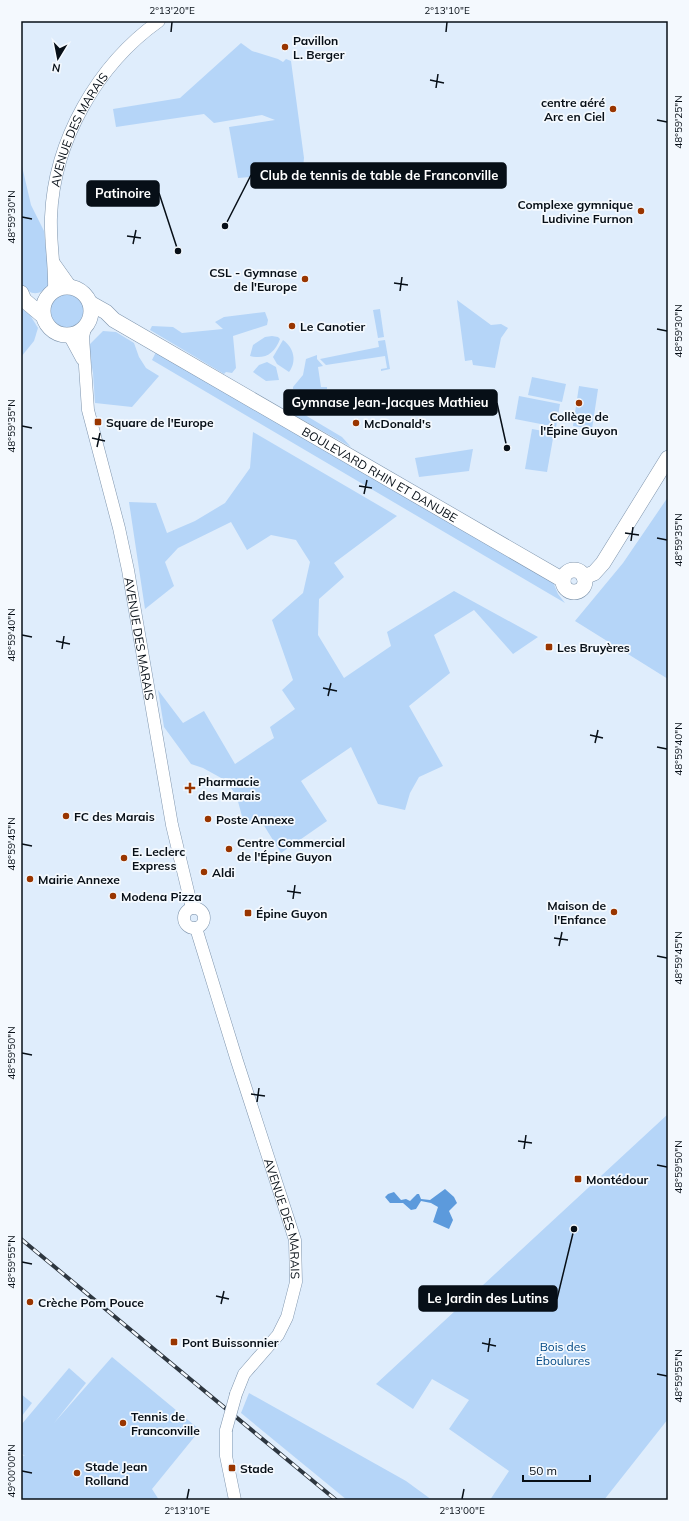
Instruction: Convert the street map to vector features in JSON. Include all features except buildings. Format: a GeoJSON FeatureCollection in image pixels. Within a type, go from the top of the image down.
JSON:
{"type":"FeatureCollection","features":[{"type":"Feature","properties":{"kind":"main road"},"geometry":{"type":"LineString","coordinates":[[71,287],[83,292],[90,303],[91,316],[87,325],[80,332],[69,335],[54,331],[46,324],[43,316],[44,303],[50,294],[59,288],[71,287]]}},
{"type":"Feature","properties":{"kind":"main road"},"geometry":{"type":"LineString","coordinates":[[43,316],[24,300],[22,294],[50,294]]}},
{"type":"Feature","properties":{"kind":"main road","name":"BOULEVARD RHIN ET DANUBE"},"geometry":{"type":"LineString","coordinates":[[90,303],[106,312],[114,320],[563,580],[563,584],[568,590],[576,592],[582,588],[584,577],[594,574],[603,563],[668,458]]}},
{"type":"Feature","properties":{"kind":"main road"},"geometry":{"type":"LineString","coordinates":[[87,325],[114,320]]}},
{"type":"Feature","properties":{"kind":"street","name":"AVENUE DES MARAIS"},"geometry":{"type":"LineString","coordinates":[[50,294],[54,262],[51,229],[54,194],[65,148],[75,124],[94,90],[118,57],[159,21]]}},
{"type":"Feature","properties":{"kind":"street","name":"AVENUE DES MARAIS"},"geometry":{"type":"LineString","coordinates":[[54,262],[71,287]]}},
{"type":"Feature","properties":{"kind":"street","name":"AVENUE DES MARAIS"},"geometry":{"type":"LineString","coordinates":[[87,325],[83,337],[88,410],[119,528],[128,570],[171,817],[192,908],[186,911],[184,921],[190,928],[196,928],[295,1240],[296,1282],[287,1317],[278,1335],[244,1374],[236,1394],[226,1430],[226,1456],[235,1500]]}},
{"type":"Feature","properties":{"kind":"street","name":"AVENUE DES MARAIS"},"geometry":{"type":"LineString","coordinates":[[69,335],[80,354],[86,371]]}},
{"type":"Feature","properties":{"kind":"green space"},"geometry":{"type":"Polygon","coordinates":[[[241,43],[252,51],[283,62],[286,59],[291,61],[304,158],[303,168],[274,175],[238,178],[229,127],[275,120],[262,115],[214,123],[204,114],[116,127],[113,109],[180,98],[241,43]]]}},
{"type":"Feature","properties":{"kind":"green space"},"geometry":{"type":"Polygon","coordinates":[[[21,162],[31,205],[44,231],[50,284],[39,293],[32,293],[28,291],[21,283],[21,162]]]}},
{"type":"Feature","properties":{"kind":"green space"},"geometry":{"type":"Polygon","coordinates":[[[67,292],[80,297],[85,310],[80,323],[67,328],[54,323],[49,310],[54,297],[67,292]]]}},
{"type":"Feature","properties":{"kind":"green space"},"geometry":{"type":"Polygon","coordinates":[[[457,300],[491,325],[501,324],[508,328],[501,338],[495,368],[473,365],[472,360],[465,361],[457,300]]]}},
{"type":"Feature","properties":{"kind":"green space"},"geometry":{"type":"Polygon","coordinates":[[[21,308],[30,315],[38,328],[34,341],[21,357],[21,308]]]}},
{"type":"Feature","properties":{"kind":"green space"},"geometry":{"type":"Polygon","coordinates":[[[380,309],[384,337],[378,338],[373,310],[380,309]]]}},
{"type":"Feature","properties":{"kind":"green space"},"geometry":{"type":"Polygon","coordinates":[[[265,312],[268,320],[267,325],[233,336],[236,368],[232,373],[226,372],[224,374],[150,330],[152,326],[173,327],[182,333],[223,329],[215,322],[224,317],[265,312]]]}},
{"type":"Feature","properties":{"kind":"green space","name":"Square de l'Europe"},"geometry":{"type":"Polygon","coordinates":[[[103,331],[116,332],[134,343],[139,357],[146,368],[159,376],[132,407],[95,403],[93,373],[88,346],[103,331]]]}},
{"type":"Feature","properties":{"kind":"green space"},"geometry":{"type":"Polygon","coordinates":[[[272,336],[280,339],[272,352],[260,357],[250,356],[253,345],[265,337],[272,336]]]}},
{"type":"Feature","properties":{"kind":"green space"},"geometry":{"type":"Polygon","coordinates":[[[283,340],[290,347],[294,359],[289,372],[277,364],[273,357],[283,340]]]}},
{"type":"Feature","properties":{"kind":"green space"},"geometry":{"type":"Polygon","coordinates":[[[385,340],[390,369],[381,371],[381,369],[387,368],[385,356],[326,365],[320,359],[379,347],[378,341],[385,340]]]}},
{"type":"Feature","properties":{"kind":"green space"},"geometry":{"type":"Polygon","coordinates":[[[157,350],[553,582],[558,594],[565,603],[152,360],[157,350]]]}},
{"type":"Feature","properties":{"kind":"green space"},"geometry":{"type":"Polygon","coordinates":[[[317,355],[317,359],[323,366],[318,367],[321,387],[327,387],[327,389],[308,391],[293,389],[303,375],[306,359],[317,355]]]}},
{"type":"Feature","properties":{"kind":"green space"},"geometry":{"type":"Polygon","coordinates":[[[267,362],[276,367],[279,380],[266,381],[253,372],[259,365],[267,362]]]}},
{"type":"Feature","properties":{"kind":"green space"},"geometry":{"type":"Polygon","coordinates":[[[532,377],[566,384],[562,402],[528,395],[532,377]]]}},
{"type":"Feature","properties":{"kind":"green space"},"geometry":{"type":"Polygon","coordinates":[[[579,386],[598,389],[592,429],[573,426],[579,386]]]}},
{"type":"Feature","properties":{"kind":"green space"},"geometry":{"type":"Polygon","coordinates":[[[519,396],[560,404],[556,427],[515,419],[519,396]]]}},
{"type":"Feature","properties":{"kind":"green space"},"geometry":{"type":"Polygon","coordinates":[[[290,397],[300,399],[305,415],[342,437],[351,447],[292,414],[286,407],[286,401],[290,397]]]}},
{"type":"Feature","properties":{"kind":"green space"},"geometry":{"type":"Polygon","coordinates":[[[532,429],[554,433],[547,472],[525,469],[532,429]]]}},
{"type":"Feature","properties":{"kind":"green space"},"geometry":{"type":"Polygon","coordinates":[[[253,432],[397,516],[334,563],[344,577],[319,599],[318,635],[344,678],[391,646],[387,632],[454,591],[538,637],[513,654],[474,610],[434,635],[450,673],[409,706],[443,766],[419,777],[410,793],[405,810],[378,804],[351,747],[301,781],[327,821],[281,853],[263,824],[243,820],[236,794],[223,779],[203,768],[191,764],[164,727],[158,690],[183,723],[204,711],[235,764],[274,738],[270,727],[295,709],[282,690],[293,680],[272,620],[303,593],[310,562],[296,540],[271,535],[247,550],[231,522],[178,548],[165,562],[174,586],[145,609],[129,502],[156,503],[167,533],[195,521],[225,503],[250,468],[253,432]]]}},
{"type":"Feature","properties":{"kind":"green space"},"geometry":{"type":"Polygon","coordinates":[[[473,449],[469,471],[419,477],[415,458],[473,449]]]}},
{"type":"Feature","properties":{"kind":"green space"},"geometry":{"type":"Polygon","coordinates":[[[668,497],[668,679],[575,621],[623,563],[668,497]]]}},
{"type":"Feature","properties":{"kind":"green space","name":"Bois des Éboulures"},"geometry":{"type":"Polygon","coordinates":[[[668,1114],[668,1419],[604,1500],[490,1500],[509,1471],[449,1429],[469,1400],[432,1379],[413,1409],[376,1384],[668,1114]]]}},
{"type":"Feature","properties":{"kind":"green space"},"geometry":{"type":"Polygon","coordinates":[[[112,1357],[200,1430],[152,1489],[159,1500],[21,1500],[21,1455],[25,1456],[21,1453],[21,1425],[69,1368],[86,1383],[54,1423],[112,1357]]]}},
{"type":"Feature","properties":{"kind":"green space"},"geometry":{"type":"Polygon","coordinates":[[[249,1393],[406,1481],[432,1500],[347,1500],[241,1413],[249,1393]]]}},
{"type":"Feature","properties":{"kind":"green space"},"geometry":{"type":"Polygon","coordinates":[[[21,1394],[32,1403],[21,1417],[21,1394]]]}},
{"type":"Feature","properties":{"kind":"water"},"geometry":{"type":"Polygon","coordinates":[[[445,1189],[454,1197],[457,1203],[449,1211],[453,1220],[449,1229],[433,1222],[438,1207],[431,1203],[421,1201],[416,1209],[411,1210],[403,1203],[390,1203],[385,1197],[394,1192],[401,1200],[406,1199],[410,1201],[417,1194],[419,1194],[421,1199],[430,1200],[445,1189]]]}},
{"type":"Feature","properties":{"kind":"railway"},"geometry":{"type":"LineString","coordinates":[[21,1239],[336,1500]]}},
{"type":"Feature","properties":{"kind":"place","name":"Pavillon L. Berger"},"geometry":{"type":"Point","coordinates":[285,47]}},
{"type":"Feature","properties":{"kind":"place","name":"centre aéré Arc en Ciel"},"geometry":{"type":"Point","coordinates":[613,109]}},
{"type":"Feature","properties":{"kind":"place","name":"Complexe gymnique Ludivine Furnon"},"geometry":{"type":"Point","coordinates":[641,211]}},
{"type":"Feature","properties":{"kind":"place","name":"Club de tennis de table de Franconville"},"geometry":{"type":"Point","coordinates":[225,226]}},
{"type":"Feature","properties":{"kind":"place","name":"Patinoire"},"geometry":{"type":"Point","coordinates":[178,251]}},
{"type":"Feature","properties":{"kind":"place","name":"CSL - Gymnase de l'Europe"},"geometry":{"type":"Point","coordinates":[305,279]}},
{"type":"Feature","properties":{"kind":"place","name":"Le Canotier"},"geometry":{"type":"Point","coordinates":[292,326]}},
{"type":"Feature","properties":{"kind":"place","name":"Collège de l'Épine Guyon"},"geometry":{"type":"Point","coordinates":[579,403]}},
{"type":"Feature","properties":{"kind":"place","name":"Square de l'Europe"},"geometry":{"type":"Point","coordinates":[98,422]}},
{"type":"Feature","properties":{"kind":"place","name":"McDonald's"},"geometry":{"type":"Point","coordinates":[356,423]}},
{"type":"Feature","properties":{"kind":"place","name":"Gymnase Jean-Jacques Mathieu"},"geometry":{"type":"Point","coordinates":[507,448]}},
{"type":"Feature","properties":{"kind":"place","name":"Les Bruyères"},"geometry":{"type":"Point","coordinates":[549,647]}},
{"type":"Feature","properties":{"kind":"place","name":"Pharmacie des Marais"},"geometry":{"type":"Point","coordinates":[190,788]}},
{"type":"Feature","properties":{"kind":"place","name":"FC des Marais"},"geometry":{"type":"Point","coordinates":[66,816]}},
{"type":"Feature","properties":{"kind":"place","name":"Poste Annexe"},"geometry":{"type":"Point","coordinates":[208,819]}},
{"type":"Feature","properties":{"kind":"place","name":"Centre Commercial de l'Épine Guyon"},"geometry":{"type":"Point","coordinates":[229,849]}},
{"type":"Feature","properties":{"kind":"place","name":"E. Leclerc Express"},"geometry":{"type":"Point","coordinates":[124,858]}},
{"type":"Feature","properties":{"kind":"place","name":"Aldi"},"geometry":{"type":"Point","coordinates":[204,872]}},
{"type":"Feature","properties":{"kind":"place","name":"Mairie Annexe"},"geometry":{"type":"Point","coordinates":[30,879]}},
{"type":"Feature","properties":{"kind":"place","name":"Modena Pizza"},"geometry":{"type":"Point","coordinates":[113,896]}},
{"type":"Feature","properties":{"kind":"place","name":"Maison de l'Enfance"},"geometry":{"type":"Point","coordinates":[614,912]}},
{"type":"Feature","properties":{"kind":"place","name":"Épine Guyon"},"geometry":{"type":"Point","coordinates":[248,913]}},
{"type":"Feature","properties":{"kind":"place","name":"Montédour"},"geometry":{"type":"Point","coordinates":[578,1179]}},
{"type":"Feature","properties":{"kind":"place","name":"Le Jardin des Lutins"},"geometry":{"type":"Point","coordinates":[574,1229]}},
{"type":"Feature","properties":{"kind":"place","name":"Crèche Pom Pouce"},"geometry":{"type":"Point","coordinates":[30,1302]}},
{"type":"Feature","properties":{"kind":"place","name":"Pont Buissonnier"},"geometry":{"type":"Point","coordinates":[174,1342]}},
{"type":"Feature","properties":{"kind":"place","name":"Tennis de Franconville"},"geometry":{"type":"Point","coordinates":[123,1423]}},
{"type":"Feature","properties":{"kind":"place","name":"Stade"},"geometry":{"type":"Point","coordinates":[232,1468]}},
{"type":"Feature","properties":{"kind":"place","name":"Stade Jean Rolland"},"geometry":{"type":"Point","coordinates":[77,1473]}}]}
